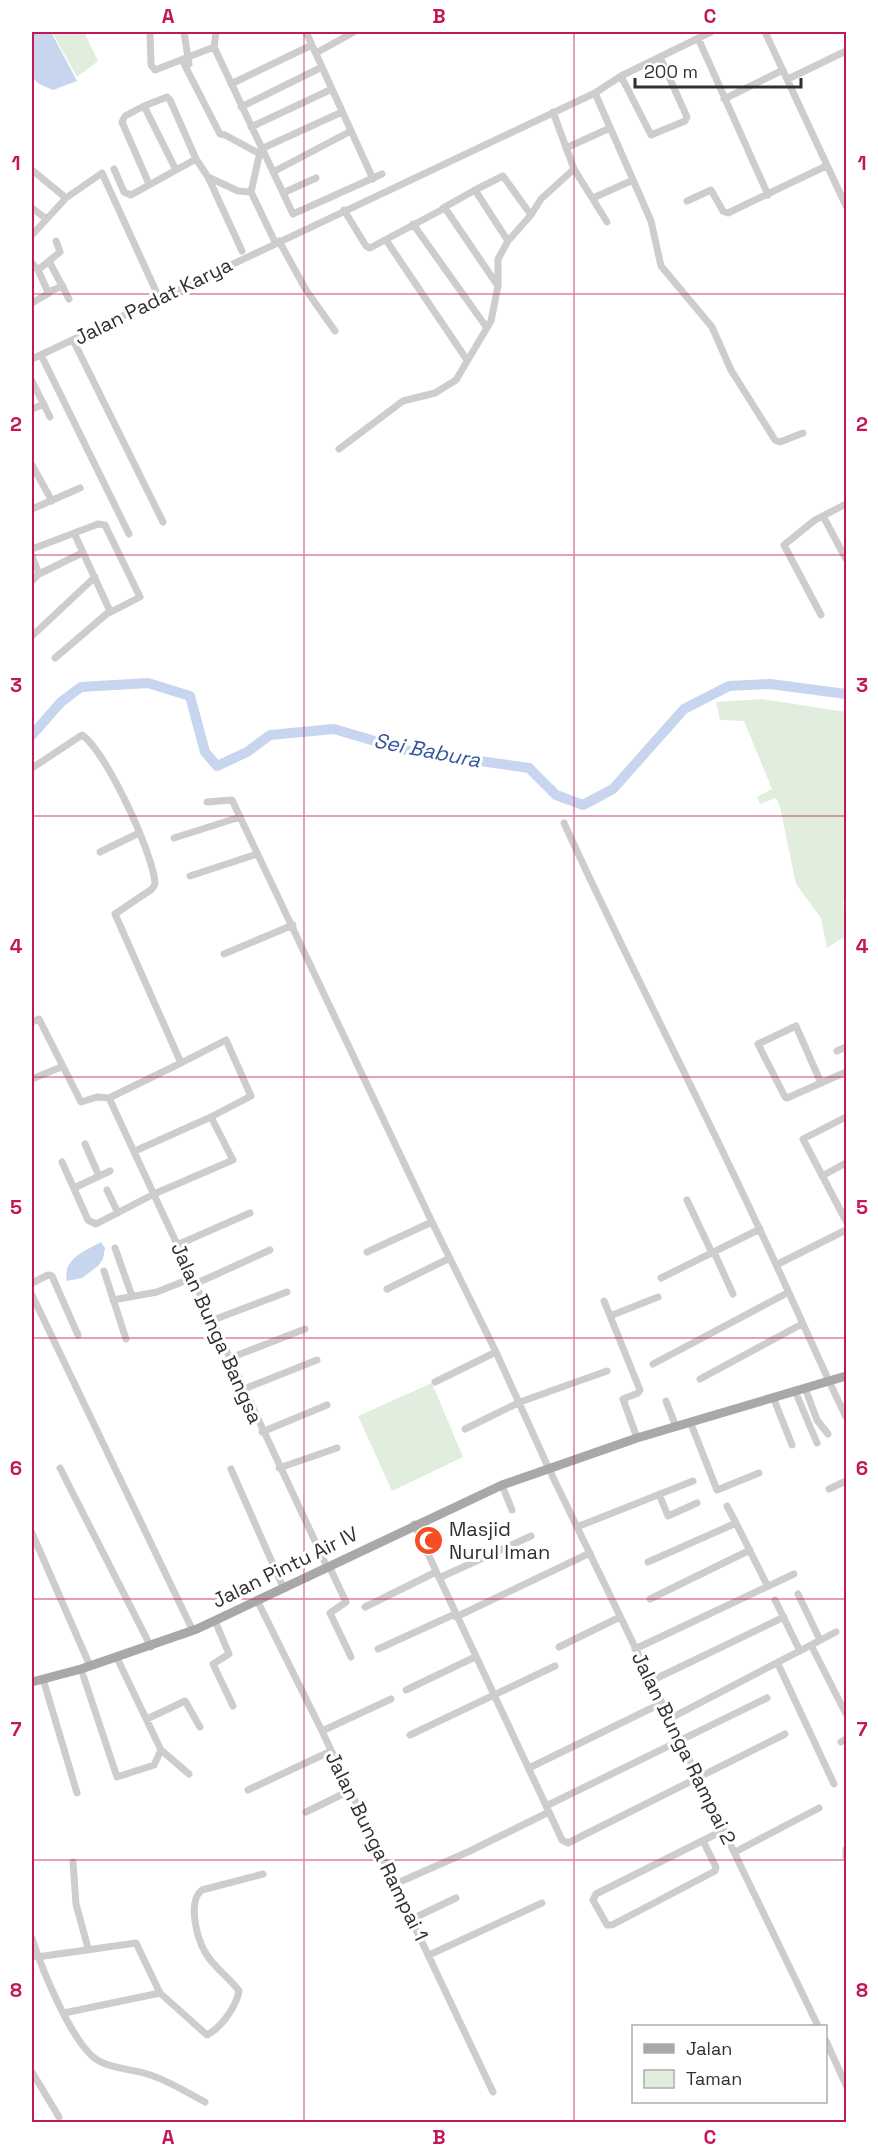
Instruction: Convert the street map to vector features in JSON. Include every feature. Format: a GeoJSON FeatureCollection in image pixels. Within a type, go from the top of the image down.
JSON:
{"type":"FeatureCollection","features":[{"type":"Feature","properties":{"kind":"main road","name":"Jalan Pintu Air IV"},"geometry":{"type":"LineString","coordinates":[[32,1682],[117,1658],[215,1622],[414,1524],[502,1485],[637,1438],[691,1424],[846,1376]]}},
{"type":"Feature","properties":{"kind":"street"},"geometry":{"type":"LineString","coordinates":[[150,32],[155,70],[214,47]]}},
{"type":"Feature","properties":{"kind":"street"},"geometry":{"type":"LineString","coordinates":[[184,32],[184,59],[225,135],[260,152]]}},
{"type":"Feature","properties":{"kind":"street"},"geometry":{"type":"LineString","coordinates":[[216,32],[214,47],[260,152],[273,172],[292,212],[296,214],[382,174]]}},
{"type":"Feature","properties":{"kind":"street"},"geometry":{"type":"LineString","coordinates":[[306,32],[373,178]]}},
{"type":"Feature","properties":{"kind":"street"},"geometry":{"type":"LineString","coordinates":[[316,53],[338,35],[354,32]]}},
{"type":"Feature","properties":{"kind":"street","name":"Jalan Padat Karya"},"geometry":{"type":"LineString","coordinates":[[32,359],[160,300],[277,241],[595,93],[621,76],[711,32]]}},
{"type":"Feature","properties":{"kind":"street"},"geometry":{"type":"LineString","coordinates":[[765,32],[826,166],[846,203]]}},
{"type":"Feature","properties":{"kind":"street"},"geometry":{"type":"LineString","coordinates":[[698,38],[768,195]]}},
{"type":"Feature","properties":{"kind":"street"},"geometry":{"type":"LineString","coordinates":[[231,84],[312,45]]}},
{"type":"Feature","properties":{"kind":"street"},"geometry":{"type":"LineString","coordinates":[[788,80],[846,51]]}},
{"type":"Feature","properties":{"kind":"street"},"geometry":{"type":"LineString","coordinates":[[621,76],[651,135],[685,121],[687,117],[660,57]]}},
{"type":"Feature","properties":{"kind":"street"},"geometry":{"type":"LineString","coordinates":[[242,107],[322,67]]}},
{"type":"Feature","properties":{"kind":"street"},"geometry":{"type":"LineString","coordinates":[[724,99],[783,70]]}},
{"type":"Feature","properties":{"kind":"street"},"geometry":{"type":"LineString","coordinates":[[251,127],[332,90]]}},
{"type":"Feature","properties":{"kind":"street"},"geometry":{"type":"LineString","coordinates":[[595,93],[652,225],[661,266],[712,327],[731,370],[775,440],[780,442],[803,433]]}},
{"type":"Feature","properties":{"kind":"street"},"geometry":{"type":"LineString","coordinates":[[150,184],[122,122],[125,116],[144,106],[169,98],[196,159],[208,177],[242,251]]}},
{"type":"Feature","properties":{"kind":"street"},"geometry":{"type":"LineString","coordinates":[[144,106],[176,170]]}},
{"type":"Feature","properties":{"kind":"street"},"geometry":{"type":"LineString","coordinates":[[260,152],[342,112]]}},
{"type":"Feature","properties":{"kind":"street"},"geometry":{"type":"LineString","coordinates":[[553,112],[574,169],[607,222]]}},
{"type":"Feature","properties":{"kind":"street"},"geometry":{"type":"LineString","coordinates":[[566,148],[610,128]]}},
{"type":"Feature","properties":{"kind":"street"},"geometry":{"type":"LineString","coordinates":[[273,172],[351,131]]}},
{"type":"Feature","properties":{"kind":"street"},"geometry":{"type":"LineString","coordinates":[[260,152],[251,192],[306,290],[335,331]]}},
{"type":"Feature","properties":{"kind":"street"},"geometry":{"type":"LineString","coordinates":[[114,169],[127,195],[196,159]]}},
{"type":"Feature","properties":{"kind":"street"},"geometry":{"type":"LineString","coordinates":[[687,201],[711,190],[728,213],[826,166]]}},
{"type":"Feature","properties":{"kind":"street"},"geometry":{"type":"LineString","coordinates":[[339,449],[403,401],[435,393],[449,386],[461,374],[491,321],[498,286],[498,260],[508,241],[531,215],[542,198],[574,169]]}},
{"type":"Feature","properties":{"kind":"street"},"geometry":{"type":"LineString","coordinates":[[32,170],[66,198]]}},
{"type":"Feature","properties":{"kind":"street"},"geometry":{"type":"LineString","coordinates":[[32,235],[45,218],[66,198],[102,173],[160,300]]}},
{"type":"Feature","properties":{"kind":"street"},"geometry":{"type":"LineString","coordinates":[[344,210],[368,248],[503,176],[531,215]]}},
{"type":"Feature","properties":{"kind":"street"},"geometry":{"type":"LineString","coordinates":[[208,177],[238,191],[251,192]]}},
{"type":"Feature","properties":{"kind":"street"},"geometry":{"type":"LineString","coordinates":[[283,193],[316,178]]}},
{"type":"Feature","properties":{"kind":"street"},"geometry":{"type":"LineString","coordinates":[[593,198],[633,180]]}},
{"type":"Feature","properties":{"kind":"street"},"geometry":{"type":"LineString","coordinates":[[475,190],[508,241]]}},
{"type":"Feature","properties":{"kind":"street"},"geometry":{"type":"LineString","coordinates":[[32,208],[45,218]]}},
{"type":"Feature","properties":{"kind":"street"},"geometry":{"type":"LineString","coordinates":[[443,208],[448,210],[498,286]]}},
{"type":"Feature","properties":{"kind":"street"},"geometry":{"type":"LineString","coordinates":[[413,224],[487,328]]}},
{"type":"Feature","properties":{"kind":"street"},"geometry":{"type":"LineString","coordinates":[[386,240],[467,360]]}},
{"type":"Feature","properties":{"kind":"street"},"geometry":{"type":"LineString","coordinates":[[38,270],[60,252],[56,241]]}},
{"type":"Feature","properties":{"kind":"street"},"geometry":{"type":"LineString","coordinates":[[50,261],[69,299]]}},
{"type":"Feature","properties":{"kind":"street"},"geometry":{"type":"LineString","coordinates":[[32,263],[50,293]]}},
{"type":"Feature","properties":{"kind":"street"},"geometry":{"type":"LineString","coordinates":[[32,303],[63,286]]}},
{"type":"Feature","properties":{"kind":"street"},"geometry":{"type":"LineString","coordinates":[[73,340],[163,522]]}},
{"type":"Feature","properties":{"kind":"street"},"geometry":{"type":"LineString","coordinates":[[40,355],[129,534]]}},
{"type":"Feature","properties":{"kind":"street"},"geometry":{"type":"LineString","coordinates":[[32,381],[50,417]]}},
{"type":"Feature","properties":{"kind":"street"},"geometry":{"type":"LineString","coordinates":[[32,409],[44,404]]}},
{"type":"Feature","properties":{"kind":"street"},"geometry":{"type":"LineString","coordinates":[[32,465],[52,501]]}},
{"type":"Feature","properties":{"kind":"street"},"geometry":{"type":"LineString","coordinates":[[32,509],[80,488]]}},
{"type":"Feature","properties":{"kind":"street"},"geometry":{"type":"LineString","coordinates":[[821,615],[784,545],[823,516],[846,504]]}},
{"type":"Feature","properties":{"kind":"street"},"geometry":{"type":"LineString","coordinates":[[823,516],[846,560]]}},
{"type":"Feature","properties":{"kind":"street"},"geometry":{"type":"LineString","coordinates":[[32,549],[98,524],[105,525],[141,597],[109,613],[55,658]]}},
{"type":"Feature","properties":{"kind":"street"},"geometry":{"type":"LineString","coordinates":[[74,533],[109,613]]}},
{"type":"Feature","properties":{"kind":"street"},"geometry":{"type":"LineString","coordinates":[[32,581],[39,574],[82,553]]}},
{"type":"Feature","properties":{"kind":"street"},"geometry":{"type":"LineString","coordinates":[[32,556],[39,574]]}},
{"type":"Feature","properties":{"kind":"street"},"geometry":{"type":"LineString","coordinates":[[32,636],[95,577]]}},
{"type":"Feature","properties":{"kind":"street"},"geometry":{"type":"LineString","coordinates":[[32,768],[79,735],[84,736],[114,779],[139,833],[155,884],[115,914],[181,1062]]}},
{"type":"Feature","properties":{"kind":"street"},"geometry":{"type":"LineString","coordinates":[[174,838],[240,817],[231,799],[207,802]]}},
{"type":"Feature","properties":{"kind":"street","name":"Jalan Bunga Rampai 2"},"geometry":{"type":"LineString","coordinates":[[240,817],[520,1402],[549,1469],[635,1649],[681,1738],[818,2025]]}},
{"type":"Feature","properties":{"kind":"street"},"geometry":{"type":"LineString","coordinates":[[564,823],[622,950],[760,1229],[787,1293],[846,1417]]}},
{"type":"Feature","properties":{"kind":"street"},"geometry":{"type":"LineString","coordinates":[[100,852],[139,833]]}},
{"type":"Feature","properties":{"kind":"street"},"geometry":{"type":"LineString","coordinates":[[190,876],[257,854]]}},
{"type":"Feature","properties":{"kind":"street"},"geometry":{"type":"LineString","coordinates":[[224,954],[293,925]]}},
{"type":"Feature","properties":{"kind":"street"},"geometry":{"type":"LineString","coordinates":[[32,1022],[39,1019],[61,1067],[81,1102],[97,1097],[109,1098],[226,1040],[228,1042],[250,1096],[212,1117],[135,1151]]}},
{"type":"Feature","properties":{"kind":"street"},"geometry":{"type":"LineString","coordinates":[[821,1083],[796,1026],[758,1044],[784,1097],[787,1098],[846,1072]]}},
{"type":"Feature","properties":{"kind":"street"},"geometry":{"type":"LineString","coordinates":[[837,1051],[846,1047]]}},
{"type":"Feature","properties":{"kind":"street"},"geometry":{"type":"LineString","coordinates":[[32,1079],[61,1067]]}},
{"type":"Feature","properties":{"kind":"street","name":"Jalan Bunga Bangsa"},"geometry":{"type":"LineString","coordinates":[[109,1098],[213,1320],[279,1468],[346,1602],[330,1613],[351,1657]]}},
{"type":"Feature","properties":{"kind":"street"},"geometry":{"type":"LineString","coordinates":[[62,1162],[91,1223],[96,1224],[154,1194],[233,1160],[212,1117]]}},
{"type":"Feature","properties":{"kind":"street"},"geometry":{"type":"LineString","coordinates":[[846,1117],[803,1139],[846,1221]]}},
{"type":"Feature","properties":{"kind":"street"},"geometry":{"type":"LineString","coordinates":[[85,1144],[99,1176]]}},
{"type":"Feature","properties":{"kind":"street"},"geometry":{"type":"LineString","coordinates":[[822,1176],[846,1163]]}},
{"type":"Feature","properties":{"kind":"street"},"geometry":{"type":"LineString","coordinates":[[74,1188],[110,1171]]}},
{"type":"Feature","properties":{"kind":"street"},"geometry":{"type":"LineString","coordinates":[[107,1190],[118,1213]]}},
{"type":"Feature","properties":{"kind":"street"},"geometry":{"type":"LineString","coordinates":[[687,1200],[733,1294]]}},
{"type":"Feature","properties":{"kind":"street"},"geometry":{"type":"LineString","coordinates":[[177,1245],[250,1213]]}},
{"type":"Feature","properties":{"kind":"street"},"geometry":{"type":"LineString","coordinates":[[367,1252],[432,1222]]}},
{"type":"Feature","properties":{"kind":"street"},"geometry":{"type":"LineString","coordinates":[[661,1278],[760,1229]]}},
{"type":"Feature","properties":{"kind":"street"},"geometry":{"type":"LineString","coordinates":[[776,1265],[846,1230]]}},
{"type":"Feature","properties":{"kind":"street"},"geometry":{"type":"LineString","coordinates":[[115,1248],[132,1296]]}},
{"type":"Feature","properties":{"kind":"street"},"geometry":{"type":"LineString","coordinates":[[113,1300],[157,1292],[194,1281],[270,1250]]}},
{"type":"Feature","properties":{"kind":"street"},"geometry":{"type":"LineString","coordinates":[[387,1289],[450,1258]]}},
{"type":"Feature","properties":{"kind":"street"},"geometry":{"type":"LineString","coordinates":[[104,1271],[126,1339]]}},
{"type":"Feature","properties":{"kind":"street"},"geometry":{"type":"LineString","coordinates":[[32,1283],[48,1275],[52,1276],[78,1335]]}},
{"type":"Feature","properties":{"kind":"street"},"geometry":{"type":"LineString","coordinates":[[213,1320],[287,1292]]}},
{"type":"Feature","properties":{"kind":"street"},"geometry":{"type":"LineString","coordinates":[[653,1364],[787,1293]]}},
{"type":"Feature","properties":{"kind":"street"},"geometry":{"type":"LineString","coordinates":[[32,1295],[193,1631]]}},
{"type":"Feature","properties":{"kind":"street"},"geometry":{"type":"LineString","coordinates":[[610,1316],[658,1297]]}},
{"type":"Feature","properties":{"kind":"street"},"geometry":{"type":"LineString","coordinates":[[603,1301],[640,1390],[624,1399],[637,1438]]}},
{"type":"Feature","properties":{"kind":"street"},"geometry":{"type":"LineString","coordinates":[[700,1379],[802,1324]]}},
{"type":"Feature","properties":{"kind":"street"},"geometry":{"type":"LineString","coordinates":[[230,1358],[305,1329]]}},
{"type":"Feature","properties":{"kind":"street"},"geometry":{"type":"LineString","coordinates":[[435,1382],[496,1352]]}},
{"type":"Feature","properties":{"kind":"street"},"geometry":{"type":"LineString","coordinates":[[244,1389],[317,1360]]}},
{"type":"Feature","properties":{"kind":"street"},"geometry":{"type":"LineString","coordinates":[[465,1429],[520,1402],[607,1371]]}},
{"type":"Feature","properties":{"kind":"street"},"geometry":{"type":"LineString","coordinates":[[805,1388],[818,1420],[828,1434]]}},
{"type":"Feature","properties":{"kind":"street"},"geometry":{"type":"LineString","coordinates":[[795,1391],[817,1443]]}},
{"type":"Feature","properties":{"kind":"street"},"geometry":{"type":"LineString","coordinates":[[773,1397],[792,1444]]}},
{"type":"Feature","properties":{"kind":"street"},"geometry":{"type":"LineString","coordinates":[[666,1401],[676,1427]]}},
{"type":"Feature","properties":{"kind":"street"},"geometry":{"type":"LineString","coordinates":[[262,1431],[327,1404]]}},
{"type":"Feature","properties":{"kind":"street"},"geometry":{"type":"LineString","coordinates":[[691,1424],[717,1490],[759,1473]]}},
{"type":"Feature","properties":{"kind":"street"},"geometry":{"type":"LineString","coordinates":[[279,1468],[337,1448]]}},
{"type":"Feature","properties":{"kind":"street"},"geometry":{"type":"LineString","coordinates":[[60,1468],[150,1647]]}},
{"type":"Feature","properties":{"kind":"street"},"geometry":{"type":"LineString","coordinates":[[231,1469],[283,1587]]}},
{"type":"Feature","properties":{"kind":"street"},"geometry":{"type":"LineString","coordinates":[[577,1527],[693,1481]]}},
{"type":"Feature","properties":{"kind":"street"},"geometry":{"type":"LineString","coordinates":[[829,1489],[846,1481]]}},
{"type":"Feature","properties":{"kind":"street"},"geometry":{"type":"LineString","coordinates":[[502,1485],[512,1510]]}},
{"type":"Feature","properties":{"kind":"street"},"geometry":{"type":"LineString","coordinates":[[659,1494],[668,1516],[697,1503]]}},
{"type":"Feature","properties":{"kind":"street"},"geometry":{"type":"LineString","coordinates":[[727,1506],[767,1585]]}},
{"type":"Feature","properties":{"kind":"street"},"geometry":{"type":"LineString","coordinates":[[648,1562],[736,1523]]}},
{"type":"Feature","properties":{"kind":"street"},"geometry":{"type":"LineString","coordinates":[[414,1524],[547,1809],[562,1840],[567,1843],[785,1734]]}},
{"type":"Feature","properties":{"kind":"street"},"geometry":{"type":"LineString","coordinates":[[32,1533],[86,1668],[117,1777],[154,1765],[161,1750]]}},
{"type":"Feature","properties":{"kind":"street"},"geometry":{"type":"LineString","coordinates":[[365,1607],[531,1536]]}},
{"type":"Feature","properties":{"kind":"street"},"geometry":{"type":"LineString","coordinates":[[650,1599],[750,1550]]}},
{"type":"Feature","properties":{"kind":"street"},"geometry":{"type":"LineString","coordinates":[[378,1649],[590,1553]]}},
{"type":"Feature","properties":{"kind":"street"},"geometry":{"type":"LineString","coordinates":[[635,1649],[794,1574]]}},
{"type":"Feature","properties":{"kind":"street"},"geometry":{"type":"LineString","coordinates":[[798,1594],[820,1640]]}},
{"type":"Feature","properties":{"kind":"street","name":"Jalan Bunga Rampai 1"},"geometry":{"type":"LineString","coordinates":[[257,1600],[322,1731],[493,2092]]}},
{"type":"Feature","properties":{"kind":"street"},"geometry":{"type":"LineString","coordinates":[[775,1600],[800,1651]]}},
{"type":"Feature","properties":{"kind":"street"},"geometry":{"type":"LineString","coordinates":[[559,1647],[620,1617]]}},
{"type":"Feature","properties":{"kind":"street"},"geometry":{"type":"LineString","coordinates":[[651,1681],[784,1617]]}},
{"type":"Feature","properties":{"kind":"street"},"geometry":{"type":"LineString","coordinates":[[215,1622],[229,1655],[213,1664],[233,1706]]}},
{"type":"Feature","properties":{"kind":"street"},"geometry":{"type":"LineString","coordinates":[[670,1718],[836,1632]]}},
{"type":"Feature","properties":{"kind":"street"},"geometry":{"type":"LineString","coordinates":[[811,1645],[846,1714]]}},
{"type":"Feature","properties":{"kind":"street"},"geometry":{"type":"LineString","coordinates":[[406,1690],[475,1657]]}},
{"type":"Feature","properties":{"kind":"street"},"geometry":{"type":"LineString","coordinates":[[117,1658],[161,1750],[189,1774]]}},
{"type":"Feature","properties":{"kind":"street"},"geometry":{"type":"LineString","coordinates":[[778,1664],[834,1784]]}},
{"type":"Feature","properties":{"kind":"street"},"geometry":{"type":"LineString","coordinates":[[410,1735],[555,1666]]}},
{"type":"Feature","properties":{"kind":"street"},"geometry":{"type":"LineString","coordinates":[[43,1679],[77,1793]]}},
{"type":"Feature","properties":{"kind":"street"},"geometry":{"type":"LineString","coordinates":[[395,1884],[471,1851],[681,1738],[767,1698]]}},
{"type":"Feature","properties":{"kind":"street"},"geometry":{"type":"LineString","coordinates":[[322,1731],[391,1699]]}},
{"type":"Feature","properties":{"kind":"street"},"geometry":{"type":"LineString","coordinates":[[147,1719],[184,1701],[200,1727]]}},
{"type":"Feature","properties":{"kind":"street"},"geometry":{"type":"LineString","coordinates":[[529,1768],[662,1703]]}},
{"type":"Feature","properties":{"kind":"street"},"geometry":{"type":"LineString","coordinates":[[248,1790],[331,1751]]}},
{"type":"Feature","properties":{"kind":"street"},"geometry":{"type":"LineString","coordinates":[[306,1812],[349,1791]]}},
{"type":"Feature","properties":{"kind":"street"},"geometry":{"type":"LineString","coordinates":[[735,1852],[819,1808]]}},
{"type":"Feature","properties":{"kind":"street"},"geometry":{"type":"LineString","coordinates":[[703,1841],[716,1867],[715,1871],[612,1925],[607,1925],[594,1902],[596,1894],[724,1830]]}},
{"type":"Feature","properties":{"kind":"street"},"geometry":{"type":"LineString","coordinates":[[846,1849],[846,1857]]}},
{"type":"Feature","properties":{"kind":"street"},"geometry":{"type":"LineString","coordinates":[[74,1862],[76,1904],[88,1948]]}},
{"type":"Feature","properties":{"kind":"street"},"geometry":{"type":"LineString","coordinates":[[37,1957],[136,1942],[160,1993],[204,2034],[214,2031],[233,2007],[238,1991],[204,1951],[194,1908],[195,1898],[202,1890],[263,1874]]}},
{"type":"Feature","properties":{"kind":"street"},"geometry":{"type":"LineString","coordinates":[[412,1919],[456,1898]]}},
{"type":"Feature","properties":{"kind":"street"},"geometry":{"type":"LineString","coordinates":[[429,1955],[542,1903]]}},
{"type":"Feature","properties":{"kind":"street"},"geometry":{"type":"LineString","coordinates":[[32,1938],[37,1957],[82,2047],[100,2062],[149,2074],[205,2102]]}},
{"type":"Feature","properties":{"kind":"street"},"geometry":{"type":"LineString","coordinates":[[63,2013],[160,1993]]}},
{"type":"Feature","properties":{"kind":"street"},"geometry":{"type":"LineString","coordinates":[[827,2045],[846,2085]]}},
{"type":"Feature","properties":{"kind":"street"},"geometry":{"type":"LineString","coordinates":[[32,2072],[59,2117]]}},
{"type":"Feature","properties":{"kind":"green space"},"geometry":{"type":"Polygon","coordinates":[[[52,32],[84,32],[98,61],[77,77],[52,32]]]}},
{"type":"Feature","properties":{"kind":"green space"},"geometry":{"type":"Polygon","coordinates":[[[762,699],[846,712],[846,899],[843,901],[846,936],[827,948],[821,918],[796,884],[780,807],[776,798],[760,804],[757,797],[772,789],[744,721],[720,720],[716,702],[762,699]]]}},
{"type":"Feature","properties":{"kind":"green space"},"geometry":{"type":"Polygon","coordinates":[[[432,1383],[463,1457],[392,1491],[358,1416],[432,1383]]]}},
{"type":"Feature","properties":{"kind":"water"},"geometry":{"type":"Polygon","coordinates":[[[51,32],[77,81],[53,90],[39,84],[32,77],[32,34],[51,32]]]}},
{"type":"Feature","properties":{"kind":"water"},"geometry":{"type":"Polygon","coordinates":[[[101,1242],[105,1248],[103,1259],[98,1266],[82,1278],[67,1281],[66,1273],[71,1261],[101,1242]]]}},
{"type":"Feature","properties":{"kind":"waterway","name":"Sei Babura"},"geometry":{"type":"LineString","coordinates":[[32,735],[61,702],[81,687],[148,683],[190,696],[205,752],[217,766],[247,752],[270,735],[334,729],[409,751],[529,768],[556,795],[583,805],[613,789],[684,709],[729,686],[770,684],[846,694]]}},
{"type":"Feature","properties":{"kind":"place","name":"Masjid Nurul Iman"},"geometry":{"type":"Point","coordinates":[428,1540]}}]}
